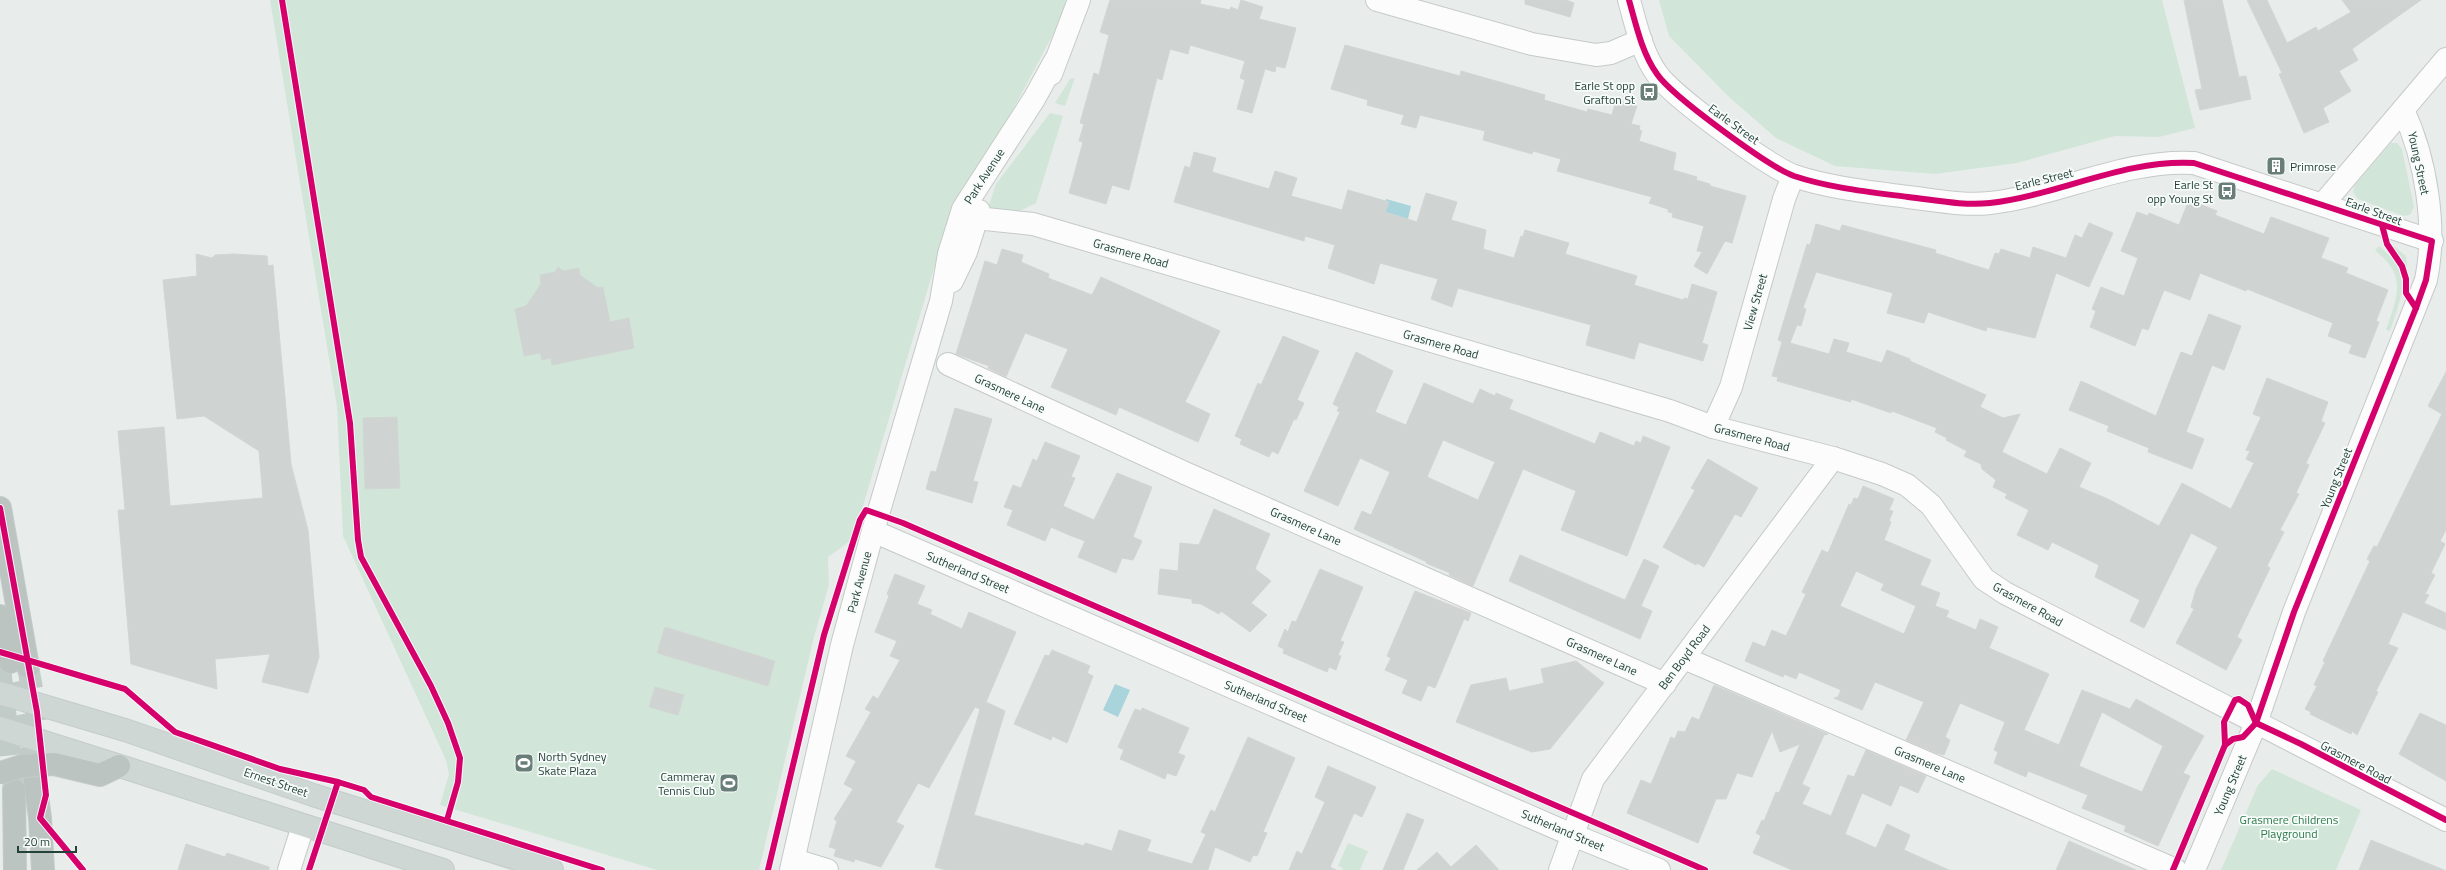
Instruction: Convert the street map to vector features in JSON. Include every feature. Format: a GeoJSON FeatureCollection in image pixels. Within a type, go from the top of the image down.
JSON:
{"type":"FeatureCollection","features":[{"type":"Feature","properties":{"kind":"highway"},"geometry":{"type":"LineString","coordinates":[[0,508],[19,664],[0,616]]}},
{"type":"Feature","properties":{"kind":"highway"},"geometry":{"type":"LineString","coordinates":[[0,773],[22,766],[54,764],[100,775],[122,767]]}},
{"type":"Feature","properties":{"kind":"highway"},"geometry":{"type":"LineString","coordinates":[[39,781],[46,795],[40,818],[43,870]]}},
{"type":"Feature","properties":{"kind":"highway"},"geometry":{"type":"LineString","coordinates":[[14,790],[15,870]]}},
{"type":"Feature","properties":{"kind":"main road","name":"Ernest Street"},"geometry":{"type":"LineString","coordinates":[[0,693],[125,730],[313,794],[552,870]]}},
{"type":"Feature","properties":{"kind":"main road"},"geometry":{"type":"LineString","coordinates":[[0,728],[444,870]]}},
{"type":"Feature","properties":{"kind":"main road"},"geometry":{"type":"LineString","coordinates":[[303,826],[313,794]]}},
{"type":"Feature","properties":{"kind":"street","name":"Park Avenue"},"geometry":{"type":"LineString","coordinates":[[941,302],[966,252],[976,218],[984,199],[1042,98],[1079,0]]}},
{"type":"Feature","properties":{"kind":"street"},"geometry":{"type":"LineString","coordinates":[[1377,0],[1532,44],[1596,55],[1611,53],[1641,40]]}},
{"type":"Feature","properties":{"kind":"street","name":"Earle Street"},"geometry":{"type":"LineString","coordinates":[[1629,0],[1649,62],[1657,75],[1676,95],[1717,126],[1793,176],[1876,193],[1974,204],[2002,201],[2142,166],[2171,162],[2194,163],[2323,204],[2414,237],[2432,241]]}},
{"type":"Feature","properties":{"kind":"street","name":"Young Street"},"geometry":{"type":"LineString","coordinates":[[2323,204],[2446,59]]}},
{"type":"Feature","properties":{"kind":"street","name":"Park Avenue"},"geometry":{"type":"LineString","coordinates":[[792,867],[842,645],[873,531],[941,302],[948,254],[963,209],[1034,99],[1055,62]]}},
{"type":"Feature","properties":{"kind":"street","name":"Young Street"},"geometry":{"type":"LineString","coordinates":[[2194,870],[2256,723],[2294,612],[2426,280],[2432,241],[2420,161],[2413,131],[2403,110]]}},
{"type":"Feature","properties":{"kind":"street","name":"View Street"},"geometry":{"type":"LineString","coordinates":[[1713,427],[1731,387],[1784,199],[1793,176]]}},
{"type":"Feature","properties":{"kind":"street","name":"Grasmere Road"},"geometry":{"type":"LineString","coordinates":[[976,218],[1033,224],[1663,409],[1713,427],[1833,458],[1882,474],[1907,485],[1931,505],[1984,579],[2005,593],[2256,723],[2301,744],[2446,820]]}},
{"type":"Feature","properties":{"kind":"street","name":"Grasmere Lane"},"geometry":{"type":"LineString","coordinates":[[948,364],[1187,474],[1665,684]]}},
{"type":"Feature","properties":{"kind":"street","name":"Ben Boyd Road"},"geometry":{"type":"LineString","coordinates":[[1560,870],[1593,779],[1833,458]]}},
{"type":"Feature","properties":{"kind":"street","name":"Sutherland Street"},"geometry":{"type":"LineString","coordinates":[[873,531],[1572,835],[1659,870]]}},
{"type":"Feature","properties":{"kind":"street","name":"Grasmere Lane"},"geometry":{"type":"LineString","coordinates":[[1684,658],[2176,870]]}},
{"type":"Feature","properties":{"kind":"street"},"geometry":{"type":"LineString","coordinates":[[289,870],[303,826]]}},
{"type":"Feature","properties":{"kind":"street"},"geometry":{"type":"LineString","coordinates":[[792,867],[827,870]]}},
{"type":"Feature","properties":{"kind":"green space"},"geometry":{"type":"Polygon","coordinates":[[[270,0],[1066,0],[1058,25],[941,245],[853,539],[828,557],[829,585],[814,637],[759,870],[657,870],[440,805],[449,774],[446,760],[343,536],[337,407],[270,0]]]}},
{"type":"Feature","properties":{"kind":"green space"},"geometry":{"type":"Polygon","coordinates":[[[1659,0],[2162,0],[2195,128],[2159,137],[2115,136],[2017,163],[1935,174],[1835,166],[1776,138],[1729,97],[1669,36],[1659,0]]]}},
{"type":"Feature","properties":{"kind":"green space"},"geometry":{"type":"Polygon","coordinates":[[[1075,78],[1065,106],[1055,103],[1070,79],[1075,78]]]}},
{"type":"Feature","properties":{"kind":"green space"},"geometry":{"type":"Polygon","coordinates":[[[1050,113],[1063,116],[1036,203],[1020,211],[988,208],[996,184],[1050,113]]]}},
{"type":"Feature","properties":{"kind":"green space"},"geometry":{"type":"Polygon","coordinates":[[[2391,143],[2397,143],[2402,149],[2414,207],[2410,215],[2403,216],[2358,199],[2353,192],[2355,185],[2391,143]]]}},
{"type":"Feature","properties":{"kind":"green space"},"geometry":{"type":"Polygon","coordinates":[[[2391,244],[2406,256],[2408,277],[2406,277],[2398,255],[2390,245],[2391,244]]]}},
{"type":"Feature","properties":{"kind":"green space"},"geometry":{"type":"Polygon","coordinates":[[[2379,246],[2390,256],[2397,266],[2401,276],[2401,296],[2390,331],[2386,330],[2396,297],[2396,278],[2392,269],[2385,260],[2375,251],[2379,246]]]}},
{"type":"Feature","properties":{"kind":"green space","name":"Grasmere Childrens Playground"},"geometry":{"type":"Polygon","coordinates":[[[2272,769],[2361,810],[2336,870],[2221,870],[2258,785],[2272,769]]]}},
{"type":"Feature","properties":{"kind":"green space"},"geometry":{"type":"Polygon","coordinates":[[[1348,843],[1368,851],[1360,870],[1342,870],[1343,868],[1338,866],[1348,843]]]}},
{"type":"Feature","properties":{"kind":"water"},"geometry":{"type":"Polygon","coordinates":[[[1386,199],[1411,206],[1408,219],[1383,212],[1386,199]]]}},
{"type":"Feature","properties":{"kind":"water"},"geometry":{"type":"Polygon","coordinates":[[[1115,684],[1130,690],[1118,717],[1103,710],[1115,684]]]}},
{"type":"Feature","properties":{"kind":"building"},"geometry":{"type":"Polygon","coordinates":[[[1110,0],[1201,0],[1200,4],[1230,10],[1231,7],[1238,10],[1241,0],[1263,7],[1259,19],[1296,28],[1285,68],[1276,66],[1275,72],[1265,69],[1252,113],[1237,109],[1245,80],[1240,78],[1245,61],[1190,45],[1188,54],[1170,49],[1162,80],[1157,78],[1129,190],[1112,185],[1106,204],[1069,193],[1083,142],[1079,141],[1084,124],[1080,123],[1094,73],[1099,75],[1109,35],[1100,32],[1110,0]]]}},
{"type":"Feature","properties":{"kind":"building"},"geometry":{"type":"Polygon","coordinates":[[[1525,0],[1566,0],[1574,3],[1570,17],[1525,4],[1525,0]]]}},
{"type":"Feature","properties":{"kind":"building"},"geometry":{"type":"Polygon","coordinates":[[[2184,0],[2222,0],[2239,77],[2246,76],[2251,99],[2200,110],[2195,90],[2202,89],[2184,0]]]}},
{"type":"Feature","properties":{"kind":"building"},"geometry":{"type":"Polygon","coordinates":[[[2247,0],[2267,0],[2287,43],[2316,27],[2318,31],[2351,12],[2342,0],[2421,0],[2352,49],[2358,60],[2339,71],[2351,91],[2323,108],[2329,122],[2304,133],[2279,74],[2282,73],[2247,0]]]}},
{"type":"Feature","properties":{"kind":"building"},"geometry":{"type":"Polygon","coordinates":[[[1345,45],[1460,76],[1461,71],[1545,95],[1544,100],[1587,112],[1588,109],[1612,115],[1616,100],[1637,106],[1631,124],[1640,126],[1639,130],[1642,131],[1639,141],[1676,153],[1673,170],[1697,177],[1696,180],[1710,184],[1710,186],[1746,196],[1732,243],[1725,241],[1707,274],[1694,266],[1702,252],[1697,251],[1704,226],[1672,217],[1673,213],[1668,212],[1668,209],[1649,203],[1652,197],[1557,171],[1561,159],[1533,151],[1532,154],[1483,140],[1485,131],[1420,115],[1416,128],[1401,124],[1404,115],[1367,105],[1368,100],[1331,89],[1345,45]]]}},
{"type":"Feature","properties":{"kind":"building"},"geometry":{"type":"Polygon","coordinates":[[[1194,152],[1216,158],[1212,172],[1269,189],[1275,171],[1297,178],[1291,196],[1342,210],[1348,190],[1389,202],[1385,212],[1417,222],[1426,193],[1457,202],[1451,220],[1486,230],[1483,249],[1514,258],[1521,236],[1523,237],[1525,230],[1569,243],[1565,254],[1637,276],[1634,285],[1683,300],[1684,298],[1688,299],[1692,284],[1717,292],[1702,343],[1708,345],[1703,361],[1639,342],[1634,359],[1586,345],[1591,325],[1458,288],[1452,307],[1431,299],[1438,279],[1380,263],[1374,284],[1328,268],[1335,245],[1305,236],[1304,241],[1174,202],[1185,166],[1190,168],[1194,152]]]}},
{"type":"Feature","properties":{"kind":"building"},"geometry":{"type":"Polygon","coordinates":[[[2189,200],[2217,211],[2215,215],[2264,234],[2271,217],[2329,238],[2321,258],[2348,268],[2346,273],[2388,290],[2376,321],[2379,322],[2365,358],[2349,353],[2352,345],[2328,336],[2333,323],[2247,289],[2246,291],[2200,273],[2190,300],[2164,290],[2148,330],[2142,328],[2135,346],[2090,327],[2096,311],[2092,309],[2101,287],[2124,296],[2138,258],[2121,251],[2137,212],[2148,216],[2149,213],[2179,225],[2189,200]]]}},
{"type":"Feature","properties":{"kind":"building"},"geometry":{"type":"Polygon","coordinates":[[[2089,223],[2113,233],[2089,287],[2056,273],[2035,338],[1987,327],[1986,331],[1928,312],[1924,323],[1887,313],[1893,293],[1816,272],[1803,308],[1806,309],[1801,326],[1797,325],[1790,343],[1829,354],[1834,339],[1849,343],[1846,352],[1882,363],[1887,350],[1910,359],[1910,361],[1986,395],[1980,407],[2003,418],[2020,414],[2002,452],[2047,474],[2060,448],[2091,463],[2079,487],[2108,499],[2159,526],[2182,483],[2231,509],[2254,463],[2246,459],[2250,451],[2246,450],[2261,417],[2253,414],[2267,378],[2328,402],[2321,421],[2325,423],[2306,463],[2309,465],[2296,493],[2299,494],[2280,530],[2284,532],[2267,566],[2270,568],[2237,637],[2242,640],[2226,670],[2176,643],[2194,609],[2191,607],[2196,589],[2218,547],[2191,533],[2144,628],[2130,621],[2140,600],[2095,577],[2099,565],[2052,542],[2048,550],[2017,535],[2029,510],[2005,498],[2007,494],[1993,487],[1996,480],[1982,469],[1981,464],[1964,456],[1967,451],[1946,440],[1947,438],[1935,432],[1937,428],[1892,411],[1891,413],[1851,399],[1851,402],[1777,381],[1778,377],[1772,376],[1782,342],[1778,340],[1807,244],[1810,245],[1816,224],[1840,231],[1842,225],[1936,250],[1935,253],[1989,270],[1995,253],[1999,254],[2001,249],[2030,258],[2033,247],[2066,258],[2075,235],[2082,238],[2089,223]]]}},
{"type":"Feature","properties":{"kind":"building"},"geometry":{"type":"Polygon","coordinates":[[[1002,249],[1023,255],[1021,262],[1049,274],[1048,278],[1092,295],[1101,277],[1220,331],[1185,402],[1210,414],[1198,442],[1119,407],[1116,415],[1051,387],[1068,349],[1025,333],[1006,377],[988,368],[989,366],[956,354],[985,261],[997,265],[1002,249]]]}},
{"type":"Feature","properties":{"kind":"building"},"geometry":{"type":"Polygon","coordinates":[[[196,254],[212,258],[215,255],[234,254],[267,256],[268,266],[273,265],[291,464],[308,530],[319,657],[308,693],[262,682],[270,654],[215,659],[217,689],[131,664],[118,510],[125,510],[118,431],[164,427],[170,506],[263,498],[259,451],[204,416],[177,419],[163,280],[197,276],[196,254]]]}},
{"type":"Feature","properties":{"kind":"building"},"geometry":{"type":"Polygon","coordinates":[[[558,267],[563,271],[579,268],[580,275],[598,288],[603,287],[610,322],[629,318],[634,348],[552,365],[551,358],[542,360],[540,353],[524,356],[515,309],[526,306],[541,284],[540,275],[555,272],[558,267]]]}},
{"type":"Feature","properties":{"kind":"building"},"geometry":{"type":"Polygon","coordinates":[[[2209,314],[2241,326],[2224,370],[2212,365],[2186,432],[2204,439],[2192,469],[2148,452],[2149,448],[2107,431],[2109,426],[2069,410],[2081,381],[2156,416],[2181,352],[2192,356],[2209,314]]]}},
{"type":"Feature","properties":{"kind":"building"},"geometry":{"type":"Polygon","coordinates":[[[1283,336],[1319,351],[1297,400],[1304,403],[1296,420],[1294,419],[1278,454],[1272,451],[1269,457],[1240,444],[1242,439],[1235,436],[1258,383],[1261,385],[1283,336]]]}},
{"type":"Feature","properties":{"kind":"building"},"geometry":{"type":"Polygon","coordinates":[[[1356,352],[1393,371],[1375,412],[1406,425],[1424,383],[1473,404],[1480,389],[1495,396],[1496,393],[1513,400],[1509,409],[1595,444],[1600,432],[1634,446],[1636,441],[1641,443],[1643,436],[1670,447],[1627,556],[1561,530],[1576,491],[1523,469],[1473,586],[1449,575],[1450,573],[1354,529],[1362,511],[1371,515],[1390,472],[1360,458],[1338,506],[1304,491],[1340,412],[1337,411],[1339,407],[1333,404],[1356,352]],[[1443,440],[1427,477],[1478,500],[1495,462],[1443,440]]]}},
{"type":"Feature","properties":{"kind":"building"},"geometry":{"type":"Polygon","coordinates":[[[2446,372],[2446,530],[2440,541],[2445,544],[2431,573],[2435,575],[2425,594],[2429,595],[2424,603],[2446,613],[2446,630],[2403,612],[2388,644],[2398,648],[2376,691],[2378,692],[2357,735],[2352,731],[2351,734],[2310,714],[2311,712],[2305,709],[2317,686],[2314,685],[2325,662],[2323,661],[2370,561],[2367,559],[2374,546],[2377,547],[2442,414],[2428,406],[2446,372]]]}},
{"type":"Feature","properties":{"kind":"building"},"geometry":{"type":"Polygon","coordinates":[[[955,408],[992,419],[973,481],[978,482],[972,503],[926,489],[931,471],[936,472],[955,408]]]}},
{"type":"Feature","properties":{"kind":"building"},"geometry":{"type":"Polygon","coordinates":[[[397,417],[400,488],[365,489],[363,418],[397,417]]]}},
{"type":"Feature","properties":{"kind":"building"},"geometry":{"type":"Polygon","coordinates":[[[1045,442],[1080,456],[1071,477],[1075,478],[1063,506],[1094,520],[1117,473],[1152,487],[1133,537],[1142,541],[1133,560],[1122,558],[1116,573],[1078,557],[1085,541],[1051,527],[1045,541],[1007,525],[1013,510],[1004,507],[1013,485],[1021,488],[1033,459],[1037,461],[1045,442]]]}},
{"type":"Feature","properties":{"kind":"building"},"geometry":{"type":"Polygon","coordinates":[[[1708,459],[1758,488],[1741,517],[1735,514],[1704,567],[1697,563],[1696,565],[1663,547],[1695,490],[1691,488],[1708,459]]]}},
{"type":"Feature","properties":{"kind":"building"},"geometry":{"type":"Polygon","coordinates":[[[1863,486],[1894,499],[1889,510],[1893,511],[1889,521],[1891,522],[1884,540],[1931,560],[1920,585],[1940,593],[1935,606],[1949,611],[1946,617],[1976,630],[1980,619],[1998,627],[1989,648],[2049,674],[2024,730],[2059,745],[2082,690],[2130,709],[2136,699],[2204,736],[2183,773],[2190,776],[2158,846],[2124,831],[2126,826],[2082,808],[2088,795],[2028,771],[2026,777],[1994,763],[1998,752],[1994,750],[2005,722],[1960,703],[1945,737],[1950,740],[1944,755],[1906,740],[1924,702],[1875,682],[1862,710],[1834,698],[1838,697],[1841,690],[1799,672],[1796,679],[1784,674],[1783,677],[1745,661],[1753,642],[1765,647],[1772,630],[1786,636],[1806,594],[1802,592],[1822,550],[1828,553],[1849,504],[1851,505],[1854,498],[1858,499],[1863,486]],[[1856,571],[1840,606],[1904,634],[1916,606],[1881,590],[1884,584],[1856,571]],[[2102,712],[2079,766],[2142,792],[2163,746],[2102,712]]]}},
{"type":"Feature","properties":{"kind":"building"},"geometry":{"type":"Polygon","coordinates":[[[1214,509],[1270,534],[1255,569],[1271,581],[1251,603],[1267,615],[1250,632],[1221,611],[1219,614],[1201,604],[1192,603],[1192,599],[1158,594],[1160,569],[1178,571],[1180,543],[1199,545],[1214,509]]]}},
{"type":"Feature","properties":{"kind":"building"},"geometry":{"type":"Polygon","coordinates":[[[1520,555],[1625,600],[1644,559],[1659,566],[1641,606],[1652,611],[1640,639],[1509,581],[1520,555]]]}},
{"type":"Feature","properties":{"kind":"building"},"geometry":{"type":"Polygon","coordinates":[[[1320,569],[1363,587],[1340,641],[1344,642],[1338,655],[1341,656],[1336,670],[1329,667],[1327,672],[1283,653],[1284,649],[1278,646],[1285,629],[1288,632],[1292,621],[1296,622],[1320,569]]]}},
{"type":"Feature","properties":{"kind":"building"},"geometry":{"type":"Polygon","coordinates":[[[895,574],[925,586],[917,604],[932,610],[930,614],[962,629],[969,612],[1016,632],[986,702],[1005,711],[974,815],[1084,846],[1085,843],[1112,851],[1119,830],[1151,840],[1147,851],[1192,864],[1206,834],[1201,832],[1211,810],[1215,812],[1248,737],[1295,758],[1263,832],[1267,833],[1257,856],[1253,855],[1250,862],[1215,847],[1208,870],[946,870],[935,867],[980,709],[975,707],[929,788],[918,783],[896,822],[904,826],[881,867],[855,859],[854,862],[834,856],[836,849],[829,847],[837,821],[834,819],[853,789],[844,784],[856,761],[846,756],[871,712],[865,709],[873,696],[878,699],[900,660],[890,656],[897,641],[875,632],[889,596],[887,594],[895,574]]]}},
{"type":"Feature","properties":{"kind":"building"},"geometry":{"type":"Polygon","coordinates":[[[1415,591],[1471,613],[1468,621],[1464,619],[1435,688],[1428,685],[1421,701],[1402,693],[1408,680],[1385,670],[1391,658],[1387,656],[1415,591]]]}},
{"type":"Feature","properties":{"kind":"building"},"geometry":{"type":"Polygon","coordinates":[[[665,627],[775,661],[768,686],[657,653],[665,627]]]}},
{"type":"Feature","properties":{"kind":"building"},"geometry":{"type":"Polygon","coordinates":[[[1052,650],[1090,666],[1087,673],[1093,676],[1067,743],[1052,736],[1051,740],[1014,724],[1045,655],[1049,656],[1052,650]]]}},
{"type":"Feature","properties":{"kind":"building"},"geometry":{"type":"Polygon","coordinates":[[[1576,661],[1604,683],[1550,749],[1532,752],[1456,722],[1471,685],[1506,678],[1509,691],[1544,683],[1541,669],[1576,661]]]}},
{"type":"Feature","properties":{"kind":"building"},"geometry":{"type":"Polygon","coordinates":[[[1714,685],[1828,734],[1824,735],[1802,784],[1810,788],[1802,804],[1831,816],[1848,775],[1854,777],[1866,750],[1926,776],[1918,793],[1900,785],[1891,806],[1862,793],[1845,834],[1876,848],[1887,824],[1910,835],[1904,850],[1949,870],[1792,870],[1753,853],[1761,836],[1756,833],[1762,820],[1764,821],[1776,792],[1779,793],[1800,744],[1780,752],[1772,731],[1752,777],[1737,773],[1726,799],[1716,799],[1698,843],[1627,813],[1641,780],[1651,784],[1671,737],[1675,739],[1678,731],[1685,732],[1692,717],[1699,720],[1714,685]]]}},
{"type":"Feature","properties":{"kind":"building"},"geometry":{"type":"Polygon","coordinates":[[[655,687],[684,695],[678,715],[649,707],[655,687]]]}},
{"type":"Feature","properties":{"kind":"building"},"geometry":{"type":"Polygon","coordinates":[[[1142,708],[1189,728],[1178,753],[1185,756],[1176,776],[1167,773],[1165,779],[1120,759],[1124,750],[1118,747],[1135,709],[1141,711],[1142,708]]]}},
{"type":"Feature","properties":{"kind":"building"},"geometry":{"type":"Polygon","coordinates":[[[2420,713],[2446,725],[2446,781],[2399,754],[2420,713]]]}},
{"type":"Feature","properties":{"kind":"building"},"geometry":{"type":"Polygon","coordinates":[[[1328,766],[1376,787],[1362,817],[1354,813],[1330,867],[1336,870],[1289,870],[1297,851],[1302,854],[1325,802],[1315,797],[1328,766]]]}},
{"type":"Feature","properties":{"kind":"building"},"geometry":{"type":"Polygon","coordinates":[[[1407,813],[1424,820],[1403,870],[1383,870],[1407,813]]]}},
{"type":"Feature","properties":{"kind":"building"},"geometry":{"type":"Polygon","coordinates":[[[2371,840],[2444,870],[2359,870],[2371,840]]]}},
{"type":"Feature","properties":{"kind":"building"},"geometry":{"type":"Polygon","coordinates":[[[2069,841],[2136,870],[2056,870],[2069,841]]]}},
{"type":"Feature","properties":{"kind":"building"},"geometry":{"type":"Polygon","coordinates":[[[186,844],[225,857],[227,853],[269,867],[269,870],[178,870],[186,844]]]}},
{"type":"Feature","properties":{"kind":"building"},"geometry":{"type":"Polygon","coordinates":[[[1476,845],[1499,870],[1417,870],[1437,852],[1451,867],[1476,845]]]}},
{"type":"Feature","properties":{"kind":"tunnel"},"geometry":{"type":"LineString","coordinates":[[28,667],[38,721]]}},
{"type":"Feature","properties":{"kind":"tunnel"},"geometry":{"type":"LineString","coordinates":[[0,668],[14,788]]}},
{"type":"Feature","properties":{"kind":"tunnel"},"geometry":{"type":"LineString","coordinates":[[15,682],[35,781]]}},
{"type":"Feature","properties":{"kind":"cycle path"},"geometry":{"type":"LineString","coordinates":[[282,0],[350,423],[358,540],[361,557],[431,686],[448,723],[460,758],[458,782],[447,820]]}},
{"type":"Feature","properties":{"kind":"cycle path"},"geometry":{"type":"LineString","coordinates":[[1629,0],[1647,57],[1657,74],[1666,84],[1700,114],[1744,146],[1794,176],[1836,187],[1949,202],[1980,204],[2016,199],[2142,166],[2168,163],[2194,163],[2432,241],[2426,280],[2416,308],[2294,612],[2256,723],[2243,737],[2233,739],[2225,745]]}},
{"type":"Feature","properties":{"kind":"cycle path"},"geometry":{"type":"LineString","coordinates":[[2382,225],[2387,244],[2402,266],[2406,279],[2406,293],[2416,308]]}},
{"type":"Feature","properties":{"kind":"cycle path"},"geometry":{"type":"LineString","coordinates":[[0,508],[37,712],[46,795],[40,818],[83,870]]}},
{"type":"Feature","properties":{"kind":"cycle path"},"geometry":{"type":"LineString","coordinates":[[768,870],[824,635],[860,520],[866,510],[903,523],[1705,870]]}},
{"type":"Feature","properties":{"kind":"cycle path"},"geometry":{"type":"LineString","coordinates":[[0,652],[125,689],[175,732],[280,769],[338,782],[364,790],[371,797],[602,870]]}},
{"type":"Feature","properties":{"kind":"cycle path"},"geometry":{"type":"LineString","coordinates":[[2173,870],[2225,745],[2224,722],[2235,700],[2239,699],[2248,705],[2256,723]]}},
{"type":"Feature","properties":{"kind":"cycle path"},"geometry":{"type":"LineString","coordinates":[[2256,723],[2301,744],[2446,820]]}},
{"type":"Feature","properties":{"kind":"cycle path"},"geometry":{"type":"LineString","coordinates":[[309,870],[338,782]]}},
{"type":"Feature","properties":{"kind":"place","name":"Earle St opp Grafton St"},"geometry":{"type":"Point","coordinates":[1649,92]}},
{"type":"Feature","properties":{"kind":"place","name":"Primrose"},"geometry":{"type":"Point","coordinates":[2276,166]}},
{"type":"Feature","properties":{"kind":"place","name":"Earle St opp Young St"},"geometry":{"type":"Point","coordinates":[2227,191]}},
{"type":"Feature","properties":{"kind":"place","name":"North Sydney Skate Plaza"},"geometry":{"type":"Point","coordinates":[524,763]}},
{"type":"Feature","properties":{"kind":"place","name":"Cammeray Tennis Club"},"geometry":{"type":"Point","coordinates":[729,783]}}]}
